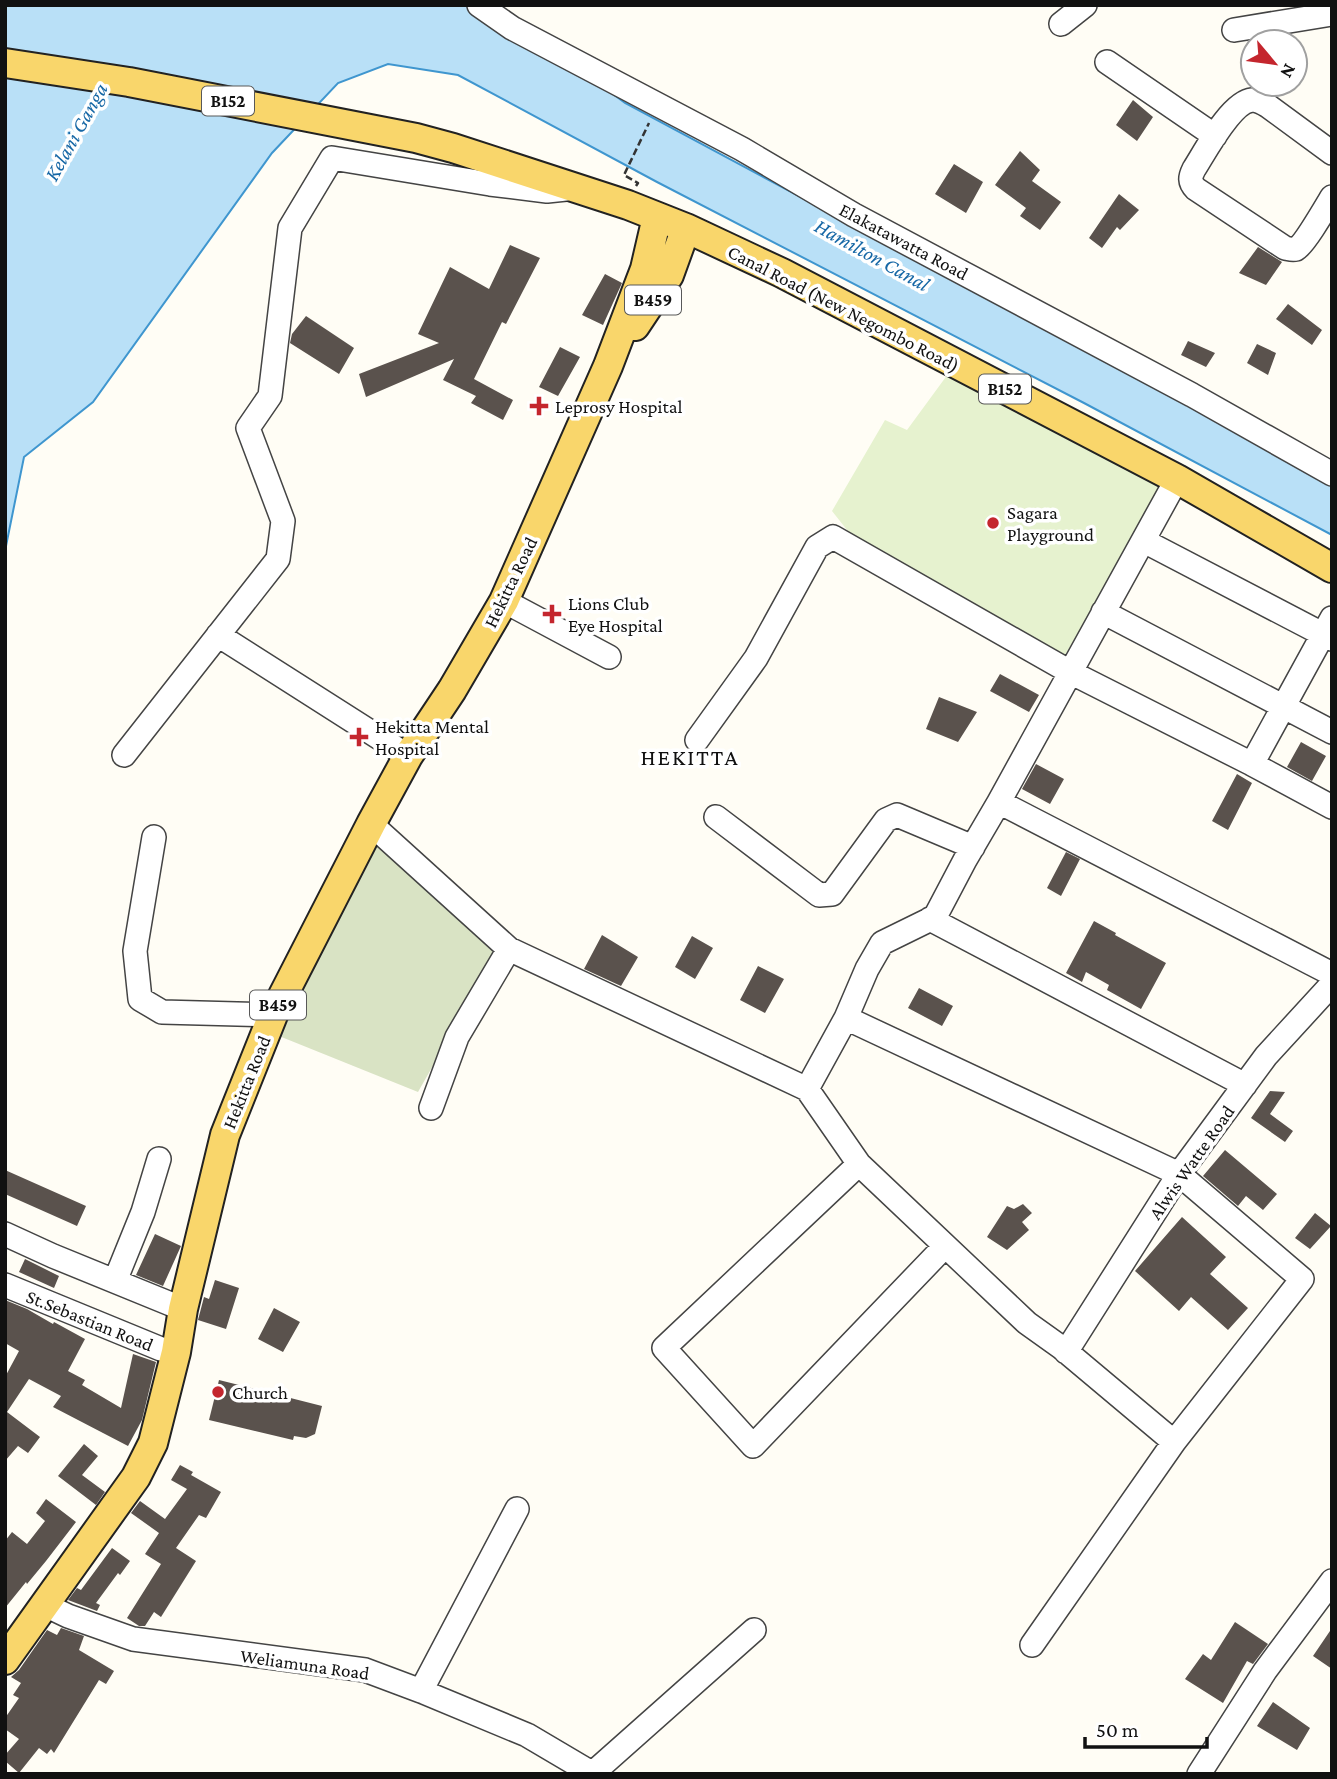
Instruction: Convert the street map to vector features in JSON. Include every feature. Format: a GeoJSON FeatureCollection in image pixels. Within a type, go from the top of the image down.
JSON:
{"type":"FeatureCollection","features":[{"type":"Feature","properties":{"kind":"main road","name":"Canal Road (New Negombo Road)"},"geometry":{"type":"LineString","coordinates":[[5,63],[129,82],[416,138],[576,188],[686,228],[782,273],[1177,479],[1332,568]]}},
{"type":"Feature","properties":{"kind":"main road","name":"Hekitta Road"},"geometry":{"type":"LineString","coordinates":[[5,1660],[136,1476],[153,1443],[225,1135],[273,1015],[408,756],[452,691],[504,601],[608,366],[645,269],[657,217]]}},
{"type":"Feature","properties":{"kind":"main road","name":"Hekitta Road"},"geometry":{"type":"LineString","coordinates":[[608,366],[669,275],[686,228]]}},
{"type":"Feature","properties":{"kind":"street","name":"Elakatawatta Road"},"geometry":{"type":"LineString","coordinates":[[479,5],[512,28],[742,149],[854,215],[1332,474]]}},
{"type":"Feature","properties":{"kind":"street"},"geometry":{"type":"LineString","coordinates":[[1060,24],[1085,5]]}},
{"type":"Feature","properties":{"kind":"street"},"geometry":{"type":"LineString","coordinates":[[1234,30],[1332,13]]}},
{"type":"Feature","properties":{"kind":"street"},"geometry":{"type":"LineString","coordinates":[[1107,62],[1216,136]]}},
{"type":"Feature","properties":{"kind":"street"},"geometry":{"type":"LineString","coordinates":[[1332,153],[1259,101],[1251,100],[1237,107],[1191,175],[1192,185],[1285,248],[1294,250],[1302,245],[1332,197]]}},
{"type":"Feature","properties":{"kind":"street"},"geometry":{"type":"LineString","coordinates":[[124,755],[278,559],[283,521],[248,428],[270,396],[290,228],[332,158],[547,191],[576,188]]}},
{"type":"Feature","properties":{"kind":"street"},"geometry":{"type":"LineString","coordinates":[[807,1089],[846,1018],[867,969],[882,943],[935,917],[1177,479]]}},
{"type":"Feature","properties":{"kind":"street"},"geometry":{"type":"LineString","coordinates":[[697,740],[756,658],[817,547],[833,537],[1070,672],[1332,807]]}},
{"type":"Feature","properties":{"kind":"street"},"geometry":{"type":"LineString","coordinates":[[1144,541],[1328,630],[1252,764]]}},
{"type":"Feature","properties":{"kind":"street"},"geometry":{"type":"LineString","coordinates":[[504,601],[609,657]]}},
{"type":"Feature","properties":{"kind":"street"},"geometry":{"type":"LineString","coordinates":[[1103,612],[1332,732]]}},
{"type":"Feature","properties":{"kind":"street"},"geometry":{"type":"LineString","coordinates":[[218,635],[408,756]]}},
{"type":"Feature","properties":{"kind":"street"},"geometry":{"type":"LineString","coordinates":[[999,802],[1332,974]]}},
{"type":"Feature","properties":{"kind":"street"},"geometry":{"type":"LineString","coordinates":[[716,817],[819,895],[832,894],[886,820],[897,814],[973,846]]}},
{"type":"Feature","properties":{"kind":"street"},"geometry":{"type":"LineString","coordinates":[[371,824],[509,949],[807,1089],[859,1164],[1027,1323],[1066,1352],[1174,1443]]}},
{"type":"Feature","properties":{"kind":"street"},"geometry":{"type":"LineString","coordinates":[[154,837],[135,951],[140,999],[162,1012],[273,1015]]}},
{"type":"Feature","properties":{"kind":"street"},"geometry":{"type":"LineString","coordinates":[[930,919],[1245,1085]]}},
{"type":"Feature","properties":{"kind":"street"},"geometry":{"type":"LineString","coordinates":[[432,1108],[457,1037],[509,949]]}},
{"type":"Feature","properties":{"kind":"street","name":"Alwis Watte Road"},"geometry":{"type":"LineString","coordinates":[[1066,1352],[1179,1174],[1266,1056],[1332,984]]}},
{"type":"Feature","properties":{"kind":"street"},"geometry":{"type":"LineString","coordinates":[[846,1018],[1179,1174],[1302,1279],[1174,1443],[1032,1645]]}},
{"type":"Feature","properties":{"kind":"street"},"geometry":{"type":"LineString","coordinates":[[115,1281],[143,1212],[159,1159]]}},
{"type":"Feature","properties":{"kind":"street"},"geometry":{"type":"LineString","coordinates":[[859,1164],[664,1348],[753,1446],[946,1246]]}},
{"type":"Feature","properties":{"kind":"street"},"geometry":{"type":"LineString","coordinates":[[5,1234],[183,1309]]}},
{"type":"Feature","properties":{"kind":"street","name":"St.Sebastian Road"},"geometry":{"type":"LineString","coordinates":[[5,1285],[161,1349],[176,1352]]}},
{"type":"Feature","properties":{"kind":"street"},"geometry":{"type":"LineString","coordinates":[[421,1691],[517,1509]]}},
{"type":"Feature","properties":{"kind":"street"},"geometry":{"type":"LineString","coordinates":[[1199,1774],[1265,1671],[1332,1581]]}},
{"type":"Feature","properties":{"kind":"street","name":"Weliamuna Road"},"geometry":{"type":"LineString","coordinates":[[45,1605],[132,1639],[365,1670],[527,1735],[593,1774]]}},
{"type":"Feature","properties":{"kind":"street"},"geometry":{"type":"LineString","coordinates":[[593,1774],[754,1630]]}},
{"type":"Feature","properties":{"kind":"path"},"geometry":{"type":"LineString","coordinates":[[638,183],[624,175],[653,115]]}},
{"type":"Feature","properties":{"kind":"green space","name":"Sagara Playground"},"geometry":{"type":"Polygon","coordinates":[[[948,374],[1167,486],[1065,655],[851,535],[832,511],[885,420],[907,430],[948,374]]]}},
{"type":"Feature","properties":{"kind":"green space"},"geometry":{"type":"Polygon","coordinates":[[[373,841],[492,944],[496,955],[418,1092],[279,1036],[373,841]]]}},
{"type":"Feature","properties":{"kind":"water"},"geometry":{"type":"Polygon","coordinates":[[[5,5],[490,5],[625,103],[1332,484],[1332,535],[458,75],[388,64],[338,83],[272,153],[93,402],[24,457],[5,551],[5,5]]]}},
{"type":"Feature","properties":{"kind":"building"},"geometry":{"type":"Polygon","coordinates":[[[1133,100],[1153,117],[1137,141],[1116,125],[1133,100]]]}},
{"type":"Feature","properties":{"kind":"building"},"geometry":{"type":"Polygon","coordinates":[[[1020,151],[1040,170],[1032,181],[1061,202],[1040,230],[1020,216],[1026,208],[995,185],[1020,151]]]}},
{"type":"Feature","properties":{"kind":"building"},"geometry":{"type":"Polygon","coordinates":[[[954,164],[983,182],[966,213],[935,194],[954,164]]]}},
{"type":"Feature","properties":{"kind":"building"},"geometry":{"type":"Polygon","coordinates":[[[1119,194],[1139,210],[1120,230],[1117,227],[1102,248],[1089,238],[1119,194]]]}},
{"type":"Feature","properties":{"kind":"building"},"geometry":{"type":"Polygon","coordinates":[[[510,245],[540,258],[506,324],[502,322],[474,379],[513,400],[503,420],[471,403],[476,396],[443,380],[454,359],[366,397],[359,374],[439,343],[418,334],[450,267],[489,289],[510,245]]]}},
{"type":"Feature","properties":{"kind":"building"},"geometry":{"type":"Polygon","coordinates":[[[1258,247],[1282,262],[1266,285],[1239,273],[1258,247]]]}},
{"type":"Feature","properties":{"kind":"building"},"geometry":{"type":"Polygon","coordinates":[[[605,274],[622,283],[603,325],[582,315],[605,274]]]}},
{"type":"Feature","properties":{"kind":"building"},"geometry":{"type":"Polygon","coordinates":[[[1288,304],[1322,330],[1312,345],[1276,319],[1288,304]]]}},
{"type":"Feature","properties":{"kind":"building"},"geometry":{"type":"Polygon","coordinates":[[[306,316],[354,348],[339,374],[290,343],[292,334],[306,316]]]}},
{"type":"Feature","properties":{"kind":"building"},"geometry":{"type":"Polygon","coordinates":[[[1188,341],[1215,353],[1206,367],[1181,355],[1188,341]]]}},
{"type":"Feature","properties":{"kind":"building"},"geometry":{"type":"Polygon","coordinates":[[[1257,344],[1276,353],[1268,375],[1247,363],[1257,344]]]}},
{"type":"Feature","properties":{"kind":"building"},"geometry":{"type":"Polygon","coordinates":[[[560,347],[580,357],[558,396],[539,387],[560,347]]]}},
{"type":"Feature","properties":{"kind":"building"},"geometry":{"type":"Polygon","coordinates":[[[1000,674],[1039,695],[1029,712],[990,691],[1000,674]]]}},
{"type":"Feature","properties":{"kind":"building"},"geometry":{"type":"Polygon","coordinates":[[[939,697],[977,712],[958,742],[926,729],[939,697]]]}},
{"type":"Feature","properties":{"kind":"building"},"geometry":{"type":"Polygon","coordinates":[[[1301,742],[1326,756],[1312,781],[1287,767],[1301,742]]]}},
{"type":"Feature","properties":{"kind":"building"},"geometry":{"type":"Polygon","coordinates":[[[1036,764],[1064,779],[1050,804],[1022,789],[1036,764]]]}},
{"type":"Feature","properties":{"kind":"building"},"geometry":{"type":"Polygon","coordinates":[[[1237,774],[1252,783],[1228,830],[1212,821],[1237,774]]]}},
{"type":"Feature","properties":{"kind":"building"},"geometry":{"type":"Polygon","coordinates":[[[1066,852],[1080,859],[1061,896],[1047,888],[1066,852]]]}},
{"type":"Feature","properties":{"kind":"building"},"geometry":{"type":"Polygon","coordinates":[[[1094,921],[1166,963],[1141,1009],[1107,990],[1109,985],[1086,972],[1082,982],[1066,973],[1094,921]]]}},
{"type":"Feature","properties":{"kind":"building"},"geometry":{"type":"Polygon","coordinates":[[[602,935],[638,957],[621,986],[584,969],[602,935]]]}},
{"type":"Feature","properties":{"kind":"building"},"geometry":{"type":"Polygon","coordinates":[[[692,936],[713,948],[695,979],[675,967],[692,936]]]}},
{"type":"Feature","properties":{"kind":"building"},"geometry":{"type":"Polygon","coordinates":[[[758,966],[784,979],[765,1013],[740,1000],[758,966]]]}},
{"type":"Feature","properties":{"kind":"building"},"geometry":{"type":"Polygon","coordinates":[[[919,988],[953,1006],[942,1026],[908,1008],[919,988]]]}},
{"type":"Feature","properties":{"kind":"building"},"geometry":{"type":"Polygon","coordinates":[[[1270,1091],[1285,1092],[1270,1114],[1293,1131],[1285,1142],[1251,1118],[1270,1091]]]}},
{"type":"Feature","properties":{"kind":"building"},"geometry":{"type":"Polygon","coordinates":[[[1225,1150],[1277,1194],[1263,1210],[1246,1196],[1238,1206],[1203,1176],[1225,1150]]]}},
{"type":"Feature","properties":{"kind":"building"},"geometry":{"type":"Polygon","coordinates":[[[5,1170],[86,1206],[77,1226],[5,1194],[5,1170]]]}},
{"type":"Feature","properties":{"kind":"building"},"geometry":{"type":"Polygon","coordinates":[[[1023,1204],[1032,1213],[1022,1222],[1029,1230],[1007,1250],[987,1237],[1007,1206],[1014,1209],[1023,1204]]]}},
{"type":"Feature","properties":{"kind":"building"},"geometry":{"type":"Polygon","coordinates":[[[1315,1213],[1331,1226],[1310,1249],[1295,1238],[1315,1213]]]}},
{"type":"Feature","properties":{"kind":"building"},"geometry":{"type":"Polygon","coordinates":[[[1182,1217],[1226,1257],[1210,1274],[1248,1308],[1228,1330],[1191,1297],[1179,1311],[1135,1271],[1182,1217]]]}},
{"type":"Feature","properties":{"kind":"building"},"geometry":{"type":"Polygon","coordinates":[[[155,1234],[181,1246],[163,1286],[136,1275],[155,1234]]]}},
{"type":"Feature","properties":{"kind":"building"},"geometry":{"type":"Polygon","coordinates":[[[25,1259],[59,1276],[54,1288],[19,1272],[25,1259]]]}},
{"type":"Feature","properties":{"kind":"building"},"geometry":{"type":"Polygon","coordinates":[[[215,1280],[239,1288],[226,1329],[198,1320],[204,1297],[209,1299],[215,1280]]]}},
{"type":"Feature","properties":{"kind":"building"},"geometry":{"type":"Polygon","coordinates":[[[5,1300],[85,1339],[68,1371],[85,1380],[82,1385],[121,1408],[133,1354],[156,1362],[142,1420],[128,1446],[53,1407],[61,1396],[29,1379],[7,1412],[40,1437],[28,1453],[18,1446],[5,1461],[5,1377],[19,1351],[5,1343],[5,1300]]]}},
{"type":"Feature","properties":{"kind":"building"},"geometry":{"type":"Polygon","coordinates":[[[274,1308],[300,1322],[283,1352],[258,1339],[274,1308]]]}},
{"type":"Feature","properties":{"kind":"building"},"geometry":{"type":"Polygon","coordinates":[[[219,1380],[322,1406],[315,1434],[306,1438],[294,1436],[293,1440],[209,1420],[219,1380]]]}},
{"type":"Feature","properties":{"kind":"building"},"geometry":{"type":"Polygon","coordinates":[[[84,1444],[98,1456],[82,1475],[105,1492],[96,1505],[58,1476],[84,1444]]]}},
{"type":"Feature","properties":{"kind":"building"},"geometry":{"type":"Polygon","coordinates":[[[180,1465],[193,1472],[191,1475],[221,1492],[206,1518],[199,1515],[176,1548],[196,1561],[161,1617],[154,1612],[145,1626],[139,1626],[127,1618],[161,1564],[145,1554],[159,1533],[131,1513],[140,1501],[165,1519],[187,1489],[171,1480],[180,1465]]]}},
{"type":"Feature","properties":{"kind":"building"},"geometry":{"type":"Polygon","coordinates":[[[46,1499],[76,1522],[5,1608],[5,1541],[12,1532],[27,1544],[45,1521],[36,1513],[46,1499]]]}},
{"type":"Feature","properties":{"kind":"building"},"geometry":{"type":"Polygon","coordinates":[[[112,1548],[130,1561],[96,1603],[100,1605],[97,1611],[68,1600],[77,1588],[81,1590],[112,1548]]]}},
{"type":"Feature","properties":{"kind":"building"},"geometry":{"type":"Polygon","coordinates":[[[1235,1622],[1268,1644],[1253,1664],[1247,1661],[1223,1703],[1185,1679],[1203,1654],[1211,1660],[1235,1622]]]}},
{"type":"Feature","properties":{"kind":"building"},"geometry":{"type":"Polygon","coordinates":[[[61,1628],[84,1636],[79,1650],[114,1671],[106,1684],[99,1680],[54,1753],[51,1749],[47,1754],[39,1748],[19,1773],[5,1761],[5,1755],[19,1739],[5,1729],[5,1718],[19,1698],[13,1695],[21,1683],[11,1677],[47,1630],[57,1635],[61,1628]]]}},
{"type":"Feature","properties":{"kind":"building"},"geometry":{"type":"Polygon","coordinates":[[[1332,1628],[1332,1669],[1313,1656],[1332,1628]]]}},
{"type":"Feature","properties":{"kind":"building"},"geometry":{"type":"Polygon","coordinates":[[[1273,1702],[1310,1728],[1297,1750],[1257,1726],[1273,1702]]]}},
{"type":"Feature","properties":{"kind":"place","name":"Leprosy Hospital"},"geometry":{"type":"Point","coordinates":[539,406]}},
{"type":"Feature","properties":{"kind":"place","name":"Sagara Playground"},"geometry":{"type":"Point","coordinates":[993,523]}},
{"type":"Feature","properties":{"kind":"place","name":"Lions Club Eye Hospital"},"geometry":{"type":"Point","coordinates":[552,614]}},
{"type":"Feature","properties":{"kind":"place","name":"Hekitta Mental Hospital"},"geometry":{"type":"Point","coordinates":[359,737]}},
{"type":"Feature","properties":{"kind":"place","name":"Church"},"geometry":{"type":"Point","coordinates":[218,1392]}},
{"type":"Feature","properties":{"kind":"district","name":"HEKITTA"},"geometry":{"type":"Point","coordinates":[690,757]}},
{"type":"Feature","properties":{"kind":"water label","name":"Kelani Ganga"},"geometry":{"type":"Point","coordinates":[76,132]}},
{"type":"Feature","properties":{"kind":"water label","name":"Hamilton Canal"},"geometry":{"type":"Point","coordinates":[872,255]}}]}
